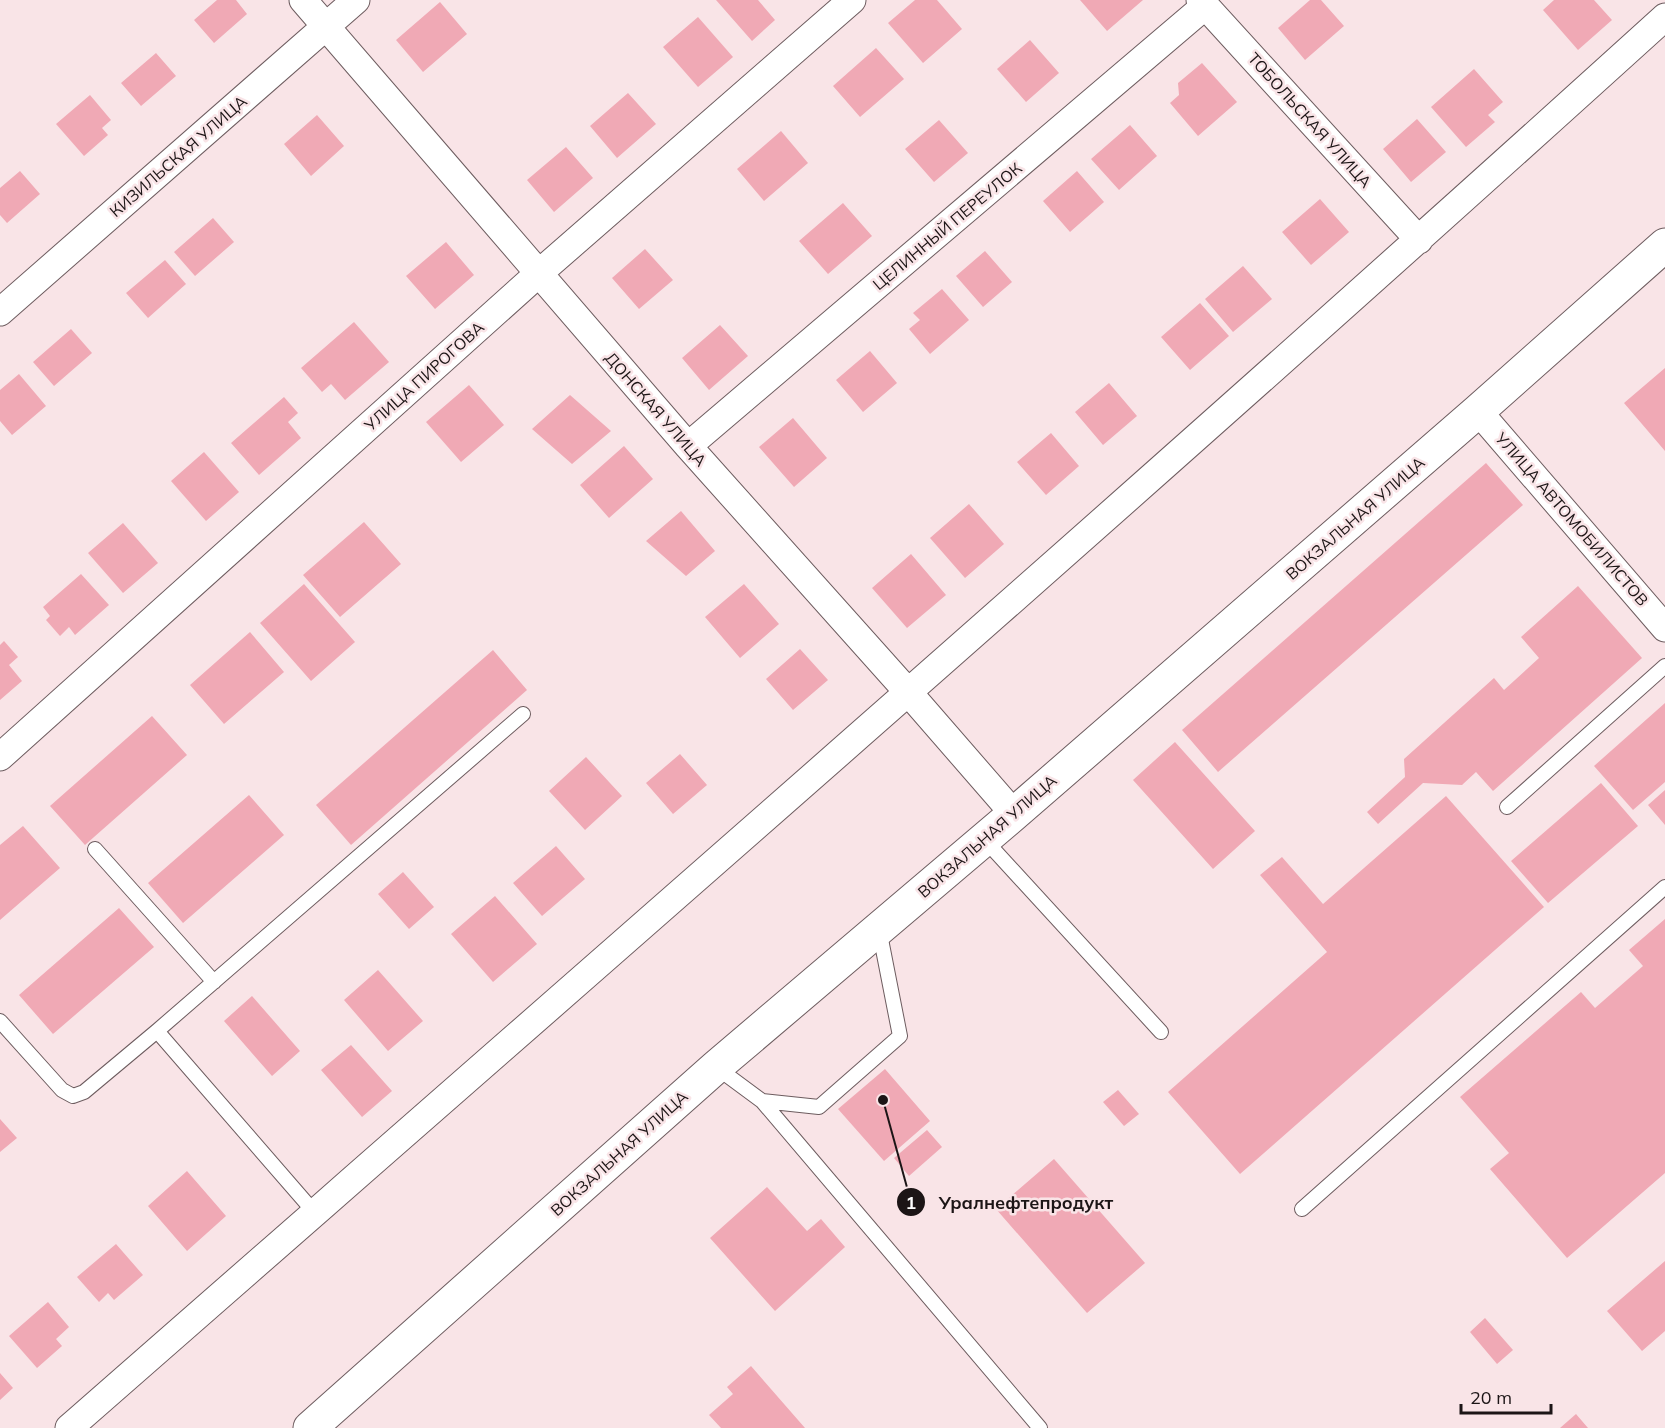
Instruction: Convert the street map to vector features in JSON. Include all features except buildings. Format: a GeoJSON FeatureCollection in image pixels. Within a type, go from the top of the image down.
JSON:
{"type":"FeatureCollection","features":[{"type":"Feature","properties":{"kind":"main road","name":"ВОКЗАЛЬНАЯ УЛИЦА"},"geometry":{"type":"LineString","coordinates":[[310,1428],[716,1067],[1014,814],[1478,411],[1665,245]]}},
{"type":"Feature","properties":{"kind":"street","name":"ДОНСКАЯ УЛИЦА"},"geometry":{"type":"LineString","coordinates":[[303,0],[688,446],[909,692],[1014,814]]}},
{"type":"Feature","properties":{"kind":"street","name":"КИЗИЛЬСКАЯ УЛИЦА"},"geometry":{"type":"LineString","coordinates":[[0,312],[356,0]]}},
{"type":"Feature","properties":{"kind":"street","name":"УЛИЦА ПИРОГОВА"},"geometry":{"type":"LineString","coordinates":[[0,757],[538,274],[852,0]]}},
{"type":"Feature","properties":{"kind":"street"},"geometry":{"type":"LineString","coordinates":[[1657,0],[1665,9]]}},
{"type":"Feature","properties":{"kind":"street","name":"ТОБОЛЬСКАЯ УЛИЦА"},"geometry":{"type":"LineString","coordinates":[[1203,3],[1419,240]]}},
{"type":"Feature","properties":{"kind":"street","name":"ЦЕЛИННЫЙ ПЕРЕУЛОК"},"geometry":{"type":"LineString","coordinates":[[688,446],[1203,3]]}},
{"type":"Feature","properties":{"kind":"street"},"geometry":{"type":"LineString","coordinates":[[69,1428],[909,692],[1419,240],[1665,17]]}},
{"type":"Feature","properties":{"kind":"street","name":"УЛИЦА АВТОМОБИЛИСТОВ"},"geometry":{"type":"LineString","coordinates":[[1478,411],[1665,628]]}},
{"type":"Feature","properties":{"kind":"lane"},"geometry":{"type":"LineString","coordinates":[[1506,807],[1665,666]]}},
{"type":"Feature","properties":{"kind":"lane"},"geometry":{"type":"LineString","coordinates":[[0,1021],[62,1090],[73,1096],[84,1092],[157,1032],[523,714]]}},
{"type":"Feature","properties":{"kind":"lane"},"geometry":{"type":"LineString","coordinates":[[984,839],[1161,1032]]}},
{"type":"Feature","properties":{"kind":"lane"},"geometry":{"type":"LineString","coordinates":[[95,849],[214,982]]}},
{"type":"Feature","properties":{"kind":"lane"},"geometry":{"type":"LineString","coordinates":[[1302,1209],[1665,887]]}},
{"type":"Feature","properties":{"kind":"lane"},"geometry":{"type":"LineString","coordinates":[[762,1101],[819,1107],[900,1036],[879,928]]}},
{"type":"Feature","properties":{"kind":"lane"},"geometry":{"type":"LineString","coordinates":[[157,1032],[315,1213]]}},
{"type":"Feature","properties":{"kind":"lane"},"geometry":{"type":"LineString","coordinates":[[716,1067],[762,1101],[1040,1428]]}},
{"type":"Feature","properties":{"kind":"place","name":"Уралнефтепродукт"},"geometry":{"type":"Point","coordinates":[883,1100]}}]}
